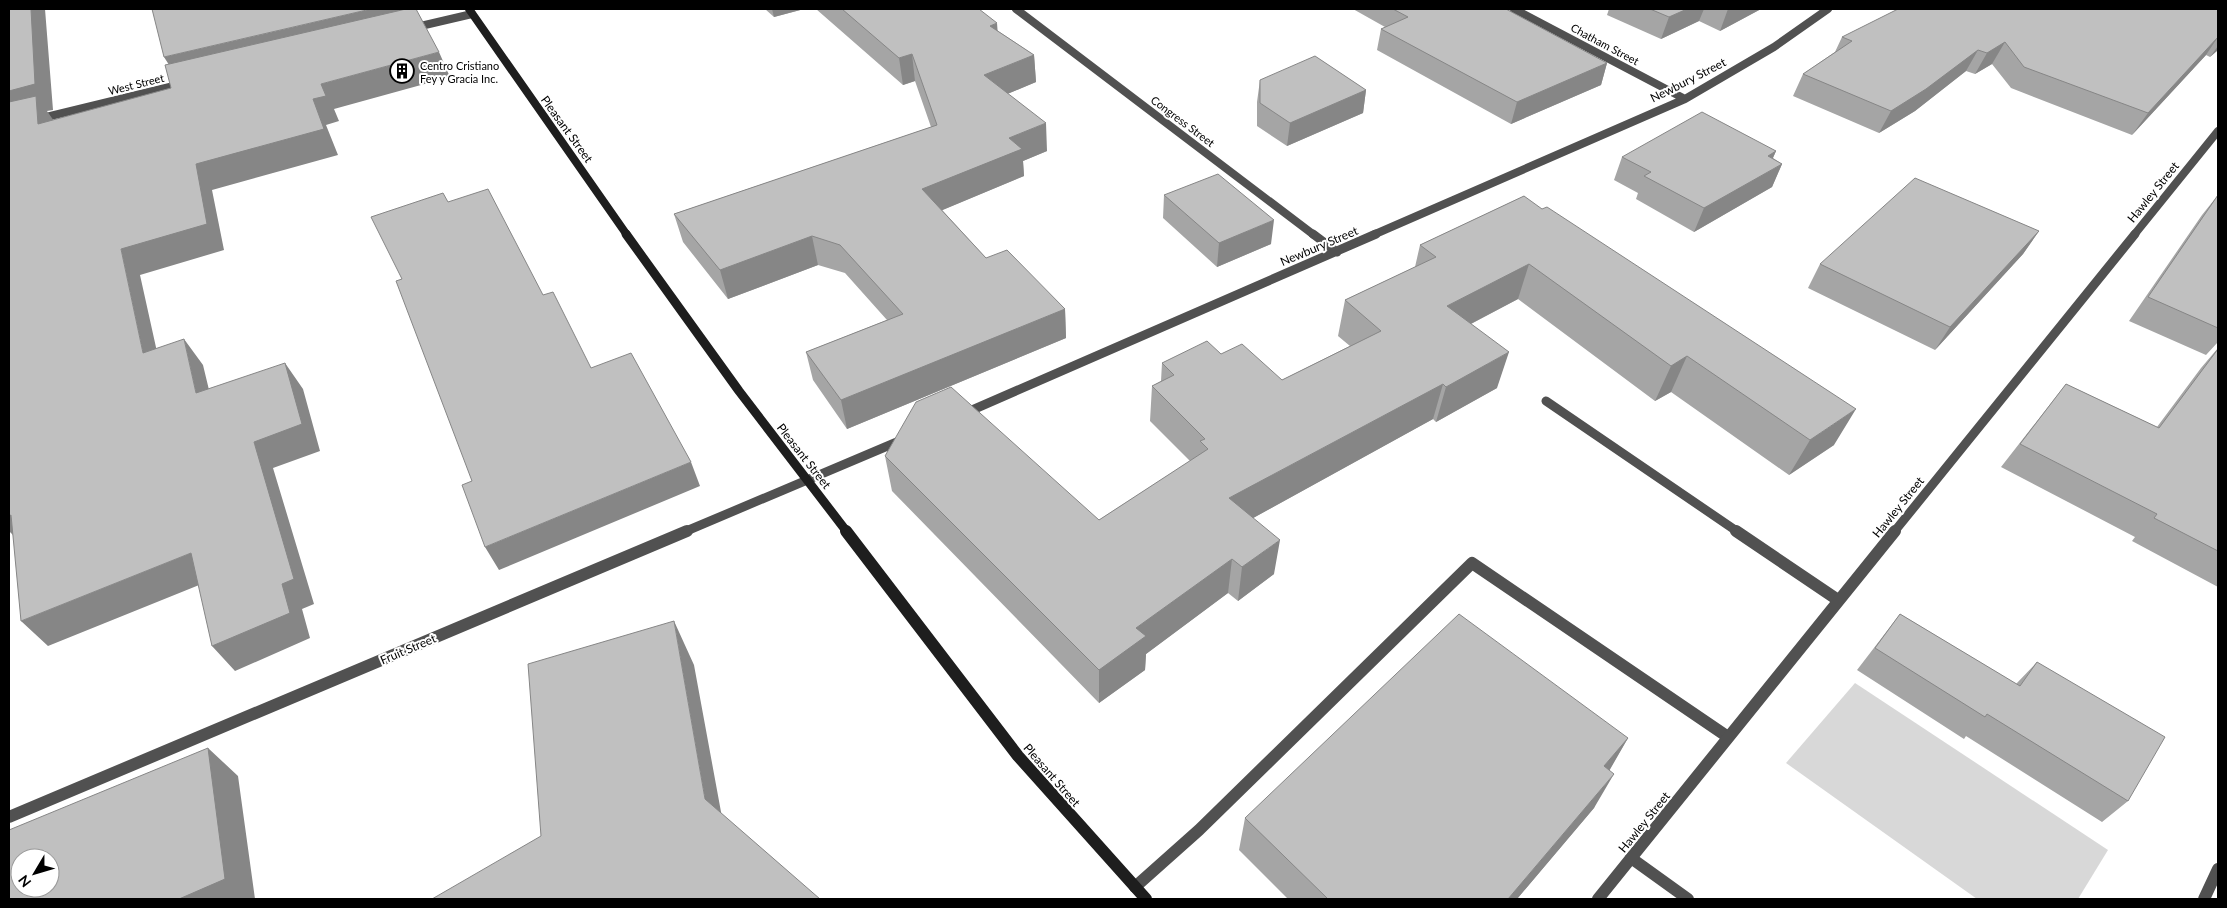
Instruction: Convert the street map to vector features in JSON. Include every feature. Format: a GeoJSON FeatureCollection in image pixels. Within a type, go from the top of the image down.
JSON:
{"type":"FeatureCollection","features":[{"type":"Feature","properties":{"kind":"main road","name":"Pleasant Street"},"geometry":{"type":"LineString","coordinates":[[471,11],[564,148],[739,391],[1018,756],[1146,899]]}},
{"type":"Feature","properties":{"kind":"street","name":"Congress Street"},"geometry":{"type":"LineString","coordinates":[[1016,9],[1337,252]]}},
{"type":"Feature","properties":{"kind":"street","name":"Chatham Street"},"geometry":{"type":"LineString","coordinates":[[1514,9],[1685,98]]}},
{"type":"Feature","properties":{"kind":"street","name":"Newbury Street"},"geometry":{"type":"LineString","coordinates":[[954,418],[1337,252],[1685,98],[1774,47],[1828,9]]}},
{"type":"Feature","properties":{"kind":"street"},"geometry":{"type":"LineString","coordinates":[[406,30],[471,11]]}},
{"type":"Feature","properties":{"kind":"street","name":"West Street"},"geometry":{"type":"LineString","coordinates":[[27,121],[192,82]]}},
{"type":"Feature","properties":{"kind":"street","name":"Hawley Street"},"geometry":{"type":"LineString","coordinates":[[1598,899],[2218,131]]}},
{"type":"Feature","properties":{"kind":"street"},"geometry":{"type":"LineString","coordinates":[[1546,401],[1838,600]]}},
{"type":"Feature","properties":{"kind":"street"},"geometry":{"type":"LineString","coordinates":[[808,481],[909,437]]}},
{"type":"Feature","properties":{"kind":"street","name":"Fruit Street"},"geometry":{"type":"LineString","coordinates":[[9,817],[808,481]]}},
{"type":"Feature","properties":{"kind":"street"},"geometry":{"type":"LineString","coordinates":[[1135,887],[1199,830],[1472,562],[1728,737]]}},
{"type":"Feature","properties":{"kind":"street"},"geometry":{"type":"LineString","coordinates":[[1631,858],[1688,899]]}},
{"type":"Feature","properties":{"kind":"street"},"geometry":{"type":"LineString","coordinates":[[2204,899],[2218,869]]}},
{"type":"Feature","properties":{"kind":"shaded area"},"geometry":{"type":"Polygon","coordinates":[[[1855,683],[2108,850],[2078,899],[1977,899],[1786,763],[1855,683]]]}},
{"type":"Feature","properties":{"kind":"building"},"geometry":{"type":"Polygon","coordinates":[[[9,9],[31,9],[35,84],[9,91],[9,9]]]}},
{"type":"Feature","properties":{"kind":"building"},"geometry":{"type":"Polygon","coordinates":[[[152,9],[371,9],[164,57],[152,9]]]}},
{"type":"Feature","properties":{"kind":"building"},"geometry":{"type":"Polygon","coordinates":[[[406,9],[416,9],[439,52],[321,84],[326,96],[313,99],[324,129],[196,164],[207,224],[121,249],[143,353],[184,339],[196,393],[285,363],[302,424],[254,442],[294,579],[282,584],[290,613],[212,646],[191,553],[21,621],[11,515],[9,516],[9,102],[36,96],[38,124],[171,88],[165,65],[406,9]]]}},
{"type":"Feature","properties":{"kind":"building"},"geometry":{"type":"Polygon","coordinates":[[[842,9],[979,9],[997,23],[990,26],[1034,55],[984,75],[1046,123],[1009,138],[1022,149],[922,189],[986,258],[1007,250],[1065,309],[841,400],[806,352],[903,314],[840,245],[812,236],[720,270],[674,214],[937,125],[912,54],[899,58],[842,9]]]}},
{"type":"Feature","properties":{"kind":"building"},"geometry":{"type":"Polygon","coordinates":[[[1393,9],[1506,9],[1607,63],[1517,102],[1381,29],[1408,17],[1393,9]]]}},
{"type":"Feature","properties":{"kind":"building"},"geometry":{"type":"Polygon","coordinates":[[[1650,9],[1687,9],[1669,17],[1650,9]]]}},
{"type":"Feature","properties":{"kind":"building"},"geometry":{"type":"Polygon","coordinates":[[[1898,9],[2218,9],[2218,37],[2148,113],[2024,67],[2005,42],[1987,53],[1978,50],[1926,89],[1891,111],[1803,74],[1852,41],[1842,37],[1898,9]]]}},
{"type":"Feature","properties":{"kind":"building"},"geometry":{"type":"Polygon","coordinates":[[[1315,56],[1366,90],[1290,123],[1260,103],[1260,80],[1315,56]]]}},
{"type":"Feature","properties":{"kind":"building"},"geometry":{"type":"Polygon","coordinates":[[[1702,112],[1776,151],[1768,156],[1782,164],[1704,208],[1644,176],[1651,172],[1622,157],[1702,112]]]}},
{"type":"Feature","properties":{"kind":"building"},"geometry":{"type":"Polygon","coordinates":[[[1218,174],[1274,220],[1219,243],[1164,195],[1218,174]]]}},
{"type":"Feature","properties":{"kind":"building"},"geometry":{"type":"Polygon","coordinates":[[[1915,178],[2039,231],[1950,327],[1820,264],[1915,178]]]}},
{"type":"Feature","properties":{"kind":"building"},"geometry":{"type":"Polygon","coordinates":[[[488,189],[543,295],[553,292],[591,368],[631,353],[691,462],[485,547],[462,485],[472,481],[396,281],[402,279],[371,217],[443,193],[448,202],[488,189]]]}},
{"type":"Feature","properties":{"kind":"building"},"geometry":{"type":"Polygon","coordinates":[[[2218,195],[2218,328],[2148,297],[2218,195]]]}},
{"type":"Feature","properties":{"kind":"building"},"geometry":{"type":"Polygon","coordinates":[[[1524,196],[1542,209],[1547,207],[1856,409],[1810,440],[1687,356],[1671,366],[1529,264],[1447,306],[1509,352],[1446,387],[1443,384],[1229,498],[1280,540],[1242,567],[1232,559],[1136,628],[1146,636],[1099,670],[885,456],[916,402],[951,387],[1099,520],[1208,449],[1200,441],[1205,439],[1152,386],[1174,375],[1162,363],[1207,341],[1221,354],[1242,344],[1282,380],[1381,331],[1345,300],[1436,257],[1420,245],[1524,196]]]}},
{"type":"Feature","properties":{"kind":"building"},"geometry":{"type":"Polygon","coordinates":[[[2218,349],[2218,551],[2154,518],[2157,514],[2020,444],[2066,384],[2159,428],[2218,349]]]}},
{"type":"Feature","properties":{"kind":"building"},"geometry":{"type":"Polygon","coordinates":[[[1459,614],[1628,738],[1604,766],[1614,774],[1508,899],[1328,899],[1245,818],[1459,614]]]}},
{"type":"Feature","properties":{"kind":"building"},"geometry":{"type":"Polygon","coordinates":[[[1900,614],[2020,686],[2037,662],[2165,737],[2128,801],[1987,714],[1985,717],[1875,648],[1900,614]]]}},
{"type":"Feature","properties":{"kind":"building"},"geometry":{"type":"Polygon","coordinates":[[[674,621],[705,799],[820,899],[432,899],[541,836],[528,664],[674,621]]]}},
{"type":"Feature","properties":{"kind":"building"},"geometry":{"type":"Polygon","coordinates":[[[208,748],[225,879],[179,899],[9,899],[9,830],[208,748]]]}},
{"type":"Feature","properties":{"kind":"place","name":"Centro Cristiano Fey y Gracia Inc."},"geometry":{"type":"Point","coordinates":[402,71]}}]}
